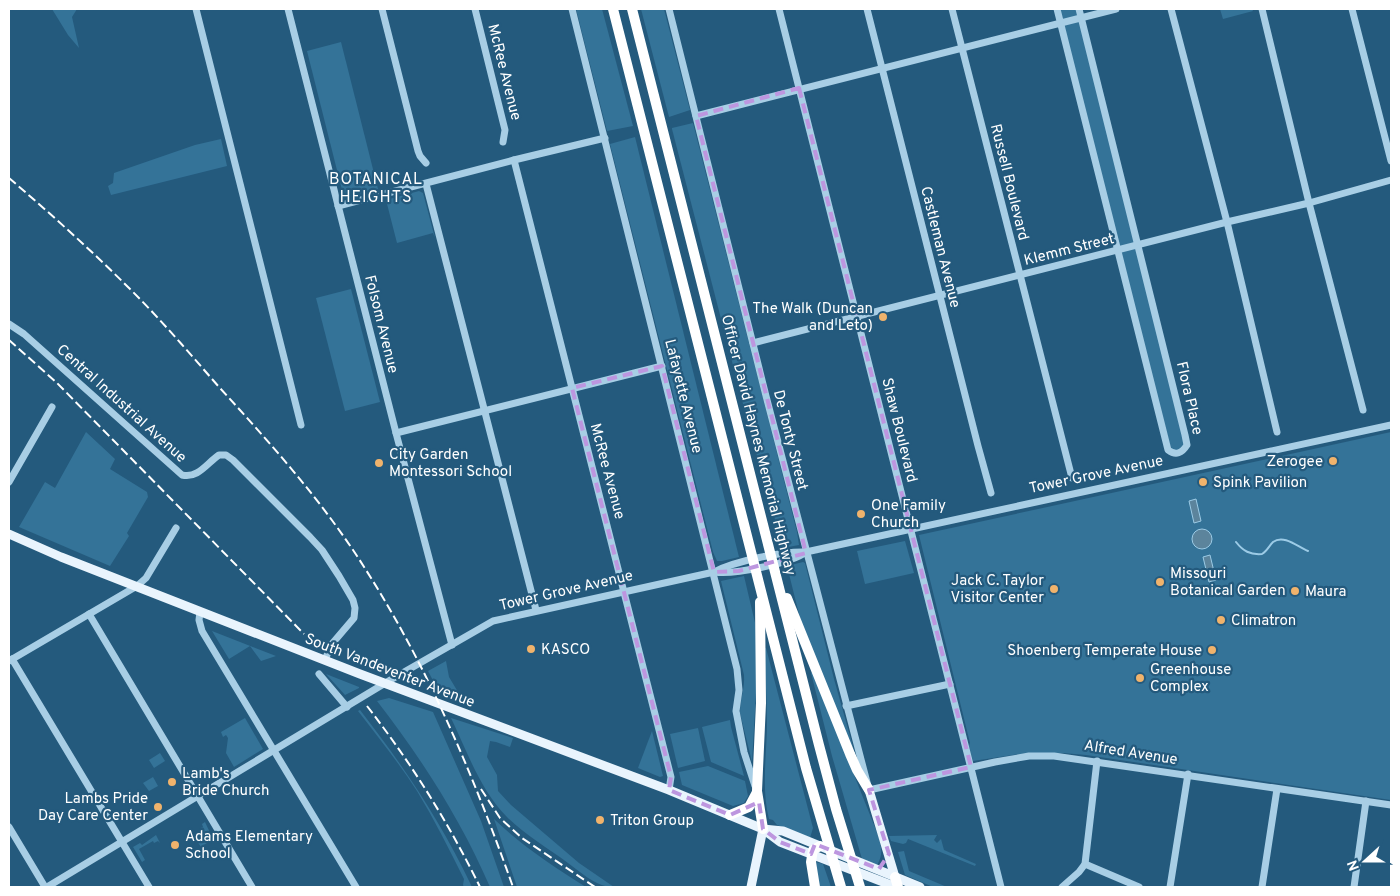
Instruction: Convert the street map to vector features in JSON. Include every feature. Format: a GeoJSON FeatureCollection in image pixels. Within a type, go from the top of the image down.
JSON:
{"type":"FeatureCollection","features":[{"type":"Feature","properties":{"kind":"highway"},"geometry":{"type":"LineString","coordinates":[[613,9],[761,591],[824,831],[841,886]]}},
{"type":"Feature","properties":{"kind":"highway","name":"Officer David Haynes Memorial Highway"},"geometry":{"type":"LineString","coordinates":[[632,9],[823,761],[860,887]]}},
{"type":"Feature","properties":{"kind":"highway"},"geometry":{"type":"LineString","coordinates":[[780,586],[792,610],[850,754],[869,790]]}},
{"type":"Feature","properties":{"kind":"highway"},"geometry":{"type":"LineString","coordinates":[[761,591],[759,614],[761,703],[758,791],[763,829]]}},
{"type":"Feature","properties":{"kind":"highway"},"geometry":{"type":"LineString","coordinates":[[730,815],[749,807],[758,791]]}},
{"type":"Feature","properties":{"kind":"highway"},"geometry":{"type":"LineString","coordinates":[[815,887],[810,862],[813,850],[820,846]]}},
{"type":"Feature","properties":{"kind":"main road","name":"South Vandeventer Avenue"},"geometry":{"type":"LineString","coordinates":[[9,534],[200,612],[669,790],[763,829],[780,842],[861,873],[897,884],[920,887]]}},
{"type":"Feature","properties":{"kind":"main road","name":"De Tonty Street"},"geometry":{"type":"LineString","coordinates":[[869,790],[897,884]]}},
{"type":"Feature","properties":{"kind":"main road","name":"South Vandeventer Avenue"},"geometry":{"type":"LineString","coordinates":[[763,829],[783,832],[820,846],[876,870],[897,884]]}},
{"type":"Feature","properties":{"kind":"main road"},"geometry":{"type":"LineString","coordinates":[[751,887],[763,829]]}},
{"type":"Feature","properties":{"kind":"main road"},"geometry":{"type":"LineString","coordinates":[[861,873],[876,870],[883,866],[889,854]]}},
{"type":"Feature","properties":{"kind":"street"},"geometry":{"type":"LineString","coordinates":[[196,9],[301,425]]}},
{"type":"Feature","properties":{"kind":"street","name":"Folsom Avenue"},"geometry":{"type":"LineString","coordinates":[[288,9],[452,646]]}},
{"type":"Feature","properties":{"kind":"street"},"geometry":{"type":"LineString","coordinates":[[382,9],[418,151],[426,163]]}},
{"type":"Feature","properties":{"kind":"street","name":"McRee Avenue"},"geometry":{"type":"LineString","coordinates":[[475,9],[505,130],[503,142]]}},
{"type":"Feature","properties":{"kind":"street","name":"Lafayette Avenue"},"geometry":{"type":"LineString","coordinates":[[572,9],[714,572],[737,669],[739,690],[736,711],[748,764],[758,791]]}},
{"type":"Feature","properties":{"kind":"street","name":"De Tonty Street"},"geometry":{"type":"LineString","coordinates":[[669,9],[806,552],[869,790]]}},
{"type":"Feature","properties":{"kind":"street","name":"Shaw Boulevard"},"geometry":{"type":"LineString","coordinates":[[779,9],[1001,887]]}},
{"type":"Feature","properties":{"kind":"street","name":"Castleman Avenue"},"geometry":{"type":"LineString","coordinates":[[867,9],[991,492]]}},
{"type":"Feature","properties":{"kind":"street","name":"Russell Boulevard"},"geometry":{"type":"LineString","coordinates":[[952,9],[1072,478]]}},
{"type":"Feature","properties":{"kind":"street","name":"Flora Place"},"geometry":{"type":"LineString","coordinates":[[1057,9],[1168,450],[1176,454],[1187,445],[1185,435],[1079,9]]}},
{"type":"Feature","properties":{"kind":"street"},"geometry":{"type":"LineString","coordinates":[[696,116],[799,88],[1116,9]]}},
{"type":"Feature","properties":{"kind":"street"},"geometry":{"type":"LineString","coordinates":[[1171,9],[1226,222],[1277,432]]}},
{"type":"Feature","properties":{"kind":"street"},"geometry":{"type":"LineString","coordinates":[[1262,9],[1309,203],[1353,365],[1363,410]]}},
{"type":"Feature","properties":{"kind":"street"},"geometry":{"type":"LineString","coordinates":[[1352,9],[1391,161]]}},
{"type":"Feature","properties":{"kind":"street"},"geometry":{"type":"LineString","coordinates":[[338,206],[605,138]]}},
{"type":"Feature","properties":{"kind":"street","name":"McRee Avenue"},"geometry":{"type":"LineString","coordinates":[[514,160],[671,777],[669,790]]}},
{"type":"Feature","properties":{"kind":"street","name":"Klemm Street"},"geometry":{"type":"LineString","coordinates":[[753,343],[1226,222],[1309,203],[1391,180]]}},
{"type":"Feature","properties":{"kind":"street"},"geometry":{"type":"LineString","coordinates":[[426,184],[536,610]]}},
{"type":"Feature","properties":{"kind":"street","name":"Central Industrial Avenue"},"geometry":{"type":"LineString","coordinates":[[9,324],[24,334],[182,475],[193,476],[219,455],[226,455],[310,537],[322,550],[339,576],[353,600],[355,608],[354,618],[331,645],[325,660]]}},
{"type":"Feature","properties":{"kind":"street"},"geometry":{"type":"LineString","coordinates":[[396,433],[662,366]]}},
{"type":"Feature","properties":{"kind":"street"},"geometry":{"type":"LineString","coordinates":[[9,482],[52,407]]}},
{"type":"Feature","properties":{"kind":"street","name":"Tower Grove Avenue"},"geometry":{"type":"LineString","coordinates":[[46,887],[411,668],[493,621],[714,572],[727,566],[784,553],[806,552],[1391,425]]}},
{"type":"Feature","properties":{"kind":"street"},"geometry":{"type":"LineString","coordinates":[[149,887],[10,660],[137,586],[146,578],[176,528]]}},
{"type":"Feature","properties":{"kind":"street"},"geometry":{"type":"LineString","coordinates":[[200,612],[200,625],[356,887]]}},
{"type":"Feature","properties":{"kind":"street"},"geometry":{"type":"LineString","coordinates":[[89,614],[252,887]]}},
{"type":"Feature","properties":{"kind":"street"},"geometry":{"type":"LineString","coordinates":[[319,674],[347,707]]}},
{"type":"Feature","properties":{"kind":"street"},"geometry":{"type":"LineString","coordinates":[[846,706],[950,684]]}},
{"type":"Feature","properties":{"kind":"street","name":"Alfred Avenue"},"geometry":{"type":"LineString","coordinates":[[869,790],[971,767],[1042,755],[1064,756],[1391,805]]}},
{"type":"Feature","properties":{"kind":"street"},"geometry":{"type":"LineString","coordinates":[[1062,887],[1085,864],[1097,761]]}},
{"type":"Feature","properties":{"kind":"street"},"geometry":{"type":"LineString","coordinates":[[1170,887],[1188,774]]}},
{"type":"Feature","properties":{"kind":"street"},"geometry":{"type":"LineString","coordinates":[[1262,887],[1277,789]]}},
{"type":"Feature","properties":{"kind":"street"},"geometry":{"type":"LineString","coordinates":[[1354,887],[1366,801]]}},
{"type":"Feature","properties":{"kind":"street"},"geometry":{"type":"LineString","coordinates":[[9,827],[46,887]]}},
{"type":"Feature","properties":{"kind":"street"},"geometry":{"type":"LineString","coordinates":[[1085,864],[1139,887]]}},
{"type":"Feature","properties":{"kind":"highlighted area"},"geometry":{"type":"Polygon","coordinates":[[[799,88],[971,767],[869,790],[889,854],[879,869],[815,844],[811,854],[780,842],[763,829],[759,802],[730,815],[669,790],[671,777],[572,388],[662,366],[714,572],[739,571],[806,553],[696,116],[799,88]]]}},
{"type":"Feature","properties":{"kind":"shaded area"},"geometry":{"type":"Polygon","coordinates":[[[52,9],[77,9],[72,17],[79,48],[68,35],[52,9]]]}},
{"type":"Feature","properties":{"kind":"shaded area"},"geometry":{"type":"Polygon","coordinates":[[[576,9],[602,9],[633,126],[607,131],[576,9]]]}},
{"type":"Feature","properties":{"kind":"shaded area"},"geometry":{"type":"Polygon","coordinates":[[[641,9],[664,9],[690,110],[669,117],[641,9]]]}},
{"type":"Feature","properties":{"kind":"shaded area"},"geometry":{"type":"Polygon","coordinates":[[[1057,9],[1079,9],[1187,445],[1172,453],[1057,9]]]}},
{"type":"Feature","properties":{"kind":"shaded area"},"geometry":{"type":"Polygon","coordinates":[[[1220,9],[1252,9],[1253,11],[1223,19],[1220,9]]]}},
{"type":"Feature","properties":{"kind":"shaded area"},"geometry":{"type":"Polygon","coordinates":[[[341,42],[378,189],[344,198],[307,51],[341,42]]]}},
{"type":"Feature","properties":{"kind":"shaded area"},"geometry":{"type":"Polygon","coordinates":[[[693,123],[799,545],[783,548],[750,431],[672,129],[693,123]]]}},
{"type":"Feature","properties":{"kind":"shaded area"},"geometry":{"type":"Polygon","coordinates":[[[635,137],[739,557],[722,561],[717,561],[713,552],[610,144],[635,137]]]}},
{"type":"Feature","properties":{"kind":"shaded area"},"geometry":{"type":"Polygon","coordinates":[[[221,139],[227,166],[111,195],[108,186],[113,183],[114,173],[195,145],[221,139]]]}},
{"type":"Feature","properties":{"kind":"shaded area"},"geometry":{"type":"Polygon","coordinates":[[[419,191],[423,193],[435,238],[433,233],[397,243],[386,200],[419,191]]]}},
{"type":"Feature","properties":{"kind":"shaded area"},"geometry":{"type":"Polygon","coordinates":[[[351,289],[380,402],[345,411],[316,298],[351,289]]]}},
{"type":"Feature","properties":{"kind":"shaded area"},"geometry":{"type":"Polygon","coordinates":[[[86,432],[115,459],[110,469],[147,492],[148,497],[127,533],[129,536],[110,566],[19,527],[45,482],[55,488],[86,432]]]}},
{"type":"Feature","properties":{"kind":"shaded area","name":"Missouri Botanical Garden"},"geometry":{"type":"Polygon","coordinates":[[[1391,432],[1391,800],[1086,755],[1027,753],[973,761],[919,535],[1391,432]]]}},
{"type":"Feature","properties":{"kind":"shaded area"},"geometry":{"type":"Polygon","coordinates":[[[1196,499],[1201,521],[1194,523],[1189,501],[1196,499]]]}},
{"type":"Feature","properties":{"kind":"shaded area"},"geometry":{"type":"Polygon","coordinates":[[[1202,529],[1209,532],[1212,539],[1209,546],[1202,549],[1195,546],[1192,539],[1195,532],[1202,529]]]}},
{"type":"Feature","properties":{"kind":"shaded area"},"geometry":{"type":"Polygon","coordinates":[[[905,541],[914,573],[865,584],[857,551],[905,541]]]}},
{"type":"Feature","properties":{"kind":"shaded area"},"geometry":{"type":"Polygon","coordinates":[[[1210,555],[1216,580],[1209,582],[1203,557],[1210,555]]]}},
{"type":"Feature","properties":{"kind":"shaded area"},"geometry":{"type":"Polygon","coordinates":[[[805,563],[857,761],[802,626],[787,566],[805,563]]]}},
{"type":"Feature","properties":{"kind":"shaded area"},"geometry":{"type":"Polygon","coordinates":[[[744,576],[756,627],[758,659],[752,762],[740,713],[744,675],[721,581],[744,576]]]}},
{"type":"Feature","properties":{"kind":"shaded area"},"geometry":{"type":"Polygon","coordinates":[[[212,631],[276,656],[261,661],[250,646],[229,659],[212,631]]]}},
{"type":"Feature","properties":{"kind":"shaded area"},"geometry":{"type":"Polygon","coordinates":[[[764,648],[766,648],[813,828],[810,838],[777,825],[773,820],[769,819],[765,795],[767,722],[764,648]]]}},
{"type":"Feature","properties":{"kind":"shaded area"},"geometry":{"type":"Polygon","coordinates":[[[446,661],[449,677],[464,702],[439,692],[428,671],[446,661]]]}},
{"type":"Feature","properties":{"kind":"shaded area"},"geometry":{"type":"Polygon","coordinates":[[[813,672],[878,835],[881,854],[877,865],[862,859],[832,756],[811,673],[813,672]]]}},
{"type":"Feature","properties":{"kind":"shaded area"},"geometry":{"type":"Polygon","coordinates":[[[326,674],[359,687],[359,688],[345,695],[326,674]]]}},
{"type":"Feature","properties":{"kind":"shaded area"},"geometry":{"type":"Polygon","coordinates":[[[389,698],[433,712],[481,821],[504,887],[490,887],[479,862],[440,791],[410,745],[377,701],[389,698]]]}},
{"type":"Feature","properties":{"kind":"shaded area"},"geometry":{"type":"Polygon","coordinates":[[[360,710],[421,795],[472,887],[464,887],[464,879],[417,791],[358,711],[360,710]]]}},
{"type":"Feature","properties":{"kind":"shaded area"},"geometry":{"type":"Polygon","coordinates":[[[245,718],[263,749],[234,767],[226,753],[228,738],[226,735],[223,737],[221,732],[245,718]]]}},
{"type":"Feature","properties":{"kind":"shaded area"},"geometry":{"type":"Polygon","coordinates":[[[451,718],[513,738],[510,747],[490,741],[487,757],[497,775],[498,791],[511,805],[579,863],[614,887],[601,885],[590,879],[529,836],[507,817],[497,806],[482,783],[451,718]]]}},
{"type":"Feature","properties":{"kind":"shaded area"},"geometry":{"type":"Polygon","coordinates":[[[730,720],[744,776],[711,762],[702,727],[730,720]]]}},
{"type":"Feature","properties":{"kind":"shaded area"},"geometry":{"type":"Polygon","coordinates":[[[698,728],[705,761],[678,768],[670,734],[698,728]]]}},
{"type":"Feature","properties":{"kind":"shaded area"},"geometry":{"type":"Polygon","coordinates":[[[652,731],[663,776],[660,777],[638,768],[652,731]]]}},
{"type":"Feature","properties":{"kind":"shaded area"},"geometry":{"type":"Polygon","coordinates":[[[160,753],[165,761],[154,768],[149,760],[160,753]]]}},
{"type":"Feature","properties":{"kind":"shaded area"},"geometry":{"type":"Polygon","coordinates":[[[708,766],[745,781],[748,796],[744,803],[733,806],[682,785],[679,772],[708,766]]]}},
{"type":"Feature","properties":{"kind":"shaded area"},"geometry":{"type":"Polygon","coordinates":[[[153,777],[158,786],[149,791],[143,783],[153,777]]]}},
{"type":"Feature","properties":{"kind":"shaded area"},"geometry":{"type":"Polygon","coordinates":[[[494,819],[539,856],[586,887],[517,887],[494,819]]]}},
{"type":"Feature","properties":{"kind":"shaded area"},"geometry":{"type":"Polygon","coordinates":[[[205,822],[213,839],[201,847],[195,838],[204,833],[201,828],[205,822]]]}},
{"type":"Feature","properties":{"kind":"shaded area"},"geometry":{"type":"Polygon","coordinates":[[[156,835],[160,843],[158,841],[154,843],[153,841],[139,849],[145,860],[142,862],[133,847],[140,843],[142,845],[156,835]]]}},
{"type":"Feature","properties":{"kind":"shaded area"},"geometry":{"type":"Polygon","coordinates":[[[937,835],[934,840],[937,843],[941,839],[944,850],[976,864],[975,866],[908,839],[903,844],[891,841],[889,836],[937,835]]]}},
{"type":"Feature","properties":{"kind":"shaded area"},"geometry":{"type":"Polygon","coordinates":[[[904,851],[909,871],[947,887],[933,887],[905,875],[898,852],[904,851]]]}},
{"type":"Feature","properties":{"kind":"shaded area"},"geometry":{"type":"Polygon","coordinates":[[[816,862],[823,864],[831,887],[819,887],[816,862]]]}},
{"type":"Feature","properties":{"kind":"waterway"},"geometry":{"type":"LineString","coordinates":[[1236,542],[1241,548],[1254,554],[1262,554],[1273,542],[1282,539],[1308,551]]}},
{"type":"Feature","properties":{"kind":"railway"},"geometry":{"type":"LineString","coordinates":[[9,178],[87,248],[155,315],[278,453],[333,521],[389,608],[430,685],[466,764],[513,887]]}},
{"type":"Feature","properties":{"kind":"railway"},"geometry":{"type":"LineString","coordinates":[[9,340],[56,382],[304,634]]}},
{"type":"Feature","properties":{"kind":"railway"},"geometry":{"type":"LineString","coordinates":[[367,706],[428,794],[455,839],[480,887]]}},
{"type":"Feature","properties":{"kind":"railway"},"geometry":{"type":"LineString","coordinates":[[481,789],[500,818],[522,838],[595,887]]}},
{"type":"Feature","properties":{"kind":"place","name":"The Walk (Duncan and Leto)"},"geometry":{"type":"Point","coordinates":[883,317]}},
{"type":"Feature","properties":{"kind":"place","name":"Zerogee"},"geometry":{"type":"Point","coordinates":[1333,461]}},
{"type":"Feature","properties":{"kind":"place","name":"City Garden Montessori School"},"geometry":{"type":"Point","coordinates":[379,463]}},
{"type":"Feature","properties":{"kind":"place","name":"Spink Pavilion"},"geometry":{"type":"Point","coordinates":[1203,482]}},
{"type":"Feature","properties":{"kind":"place","name":"One Family Church"},"geometry":{"type":"Point","coordinates":[861,514]}},
{"type":"Feature","properties":{"kind":"place","name":"Missouri Botanical Garden"},"geometry":{"type":"Point","coordinates":[1160,582]}},
{"type":"Feature","properties":{"kind":"place","name":"Jack C. Taylor Visitor Center"},"geometry":{"type":"Point","coordinates":[1054,589]}},
{"type":"Feature","properties":{"kind":"place","name":"Maura"},"geometry":{"type":"Point","coordinates":[1295,591]}},
{"type":"Feature","properties":{"kind":"place","name":"Climatron"},"geometry":{"type":"Point","coordinates":[1221,620]}},
{"type":"Feature","properties":{"kind":"place","name":"KASCO"},"geometry":{"type":"Point","coordinates":[531,649]}},
{"type":"Feature","properties":{"kind":"place","name":"Shoenberg Temperate House"},"geometry":{"type":"Point","coordinates":[1212,650]}},
{"type":"Feature","properties":{"kind":"place","name":"Greenhouse Complex"},"geometry":{"type":"Point","coordinates":[1140,678]}},
{"type":"Feature","properties":{"kind":"place","name":"Lamb's Bride Church"},"geometry":{"type":"Point","coordinates":[172,782]}},
{"type":"Feature","properties":{"kind":"place","name":"Lambs Pride Day Care Center"},"geometry":{"type":"Point","coordinates":[158,807]}},
{"type":"Feature","properties":{"kind":"place","name":"Triton Group"},"geometry":{"type":"Point","coordinates":[600,820]}},
{"type":"Feature","properties":{"kind":"place","name":"Adams Elementary School"},"geometry":{"type":"Point","coordinates":[175,845]}},
{"type":"Feature","properties":{"kind":"district","name":"BOTANICAL HEIGHTS"},"geometry":{"type":"Point","coordinates":[376,187]}}]}
